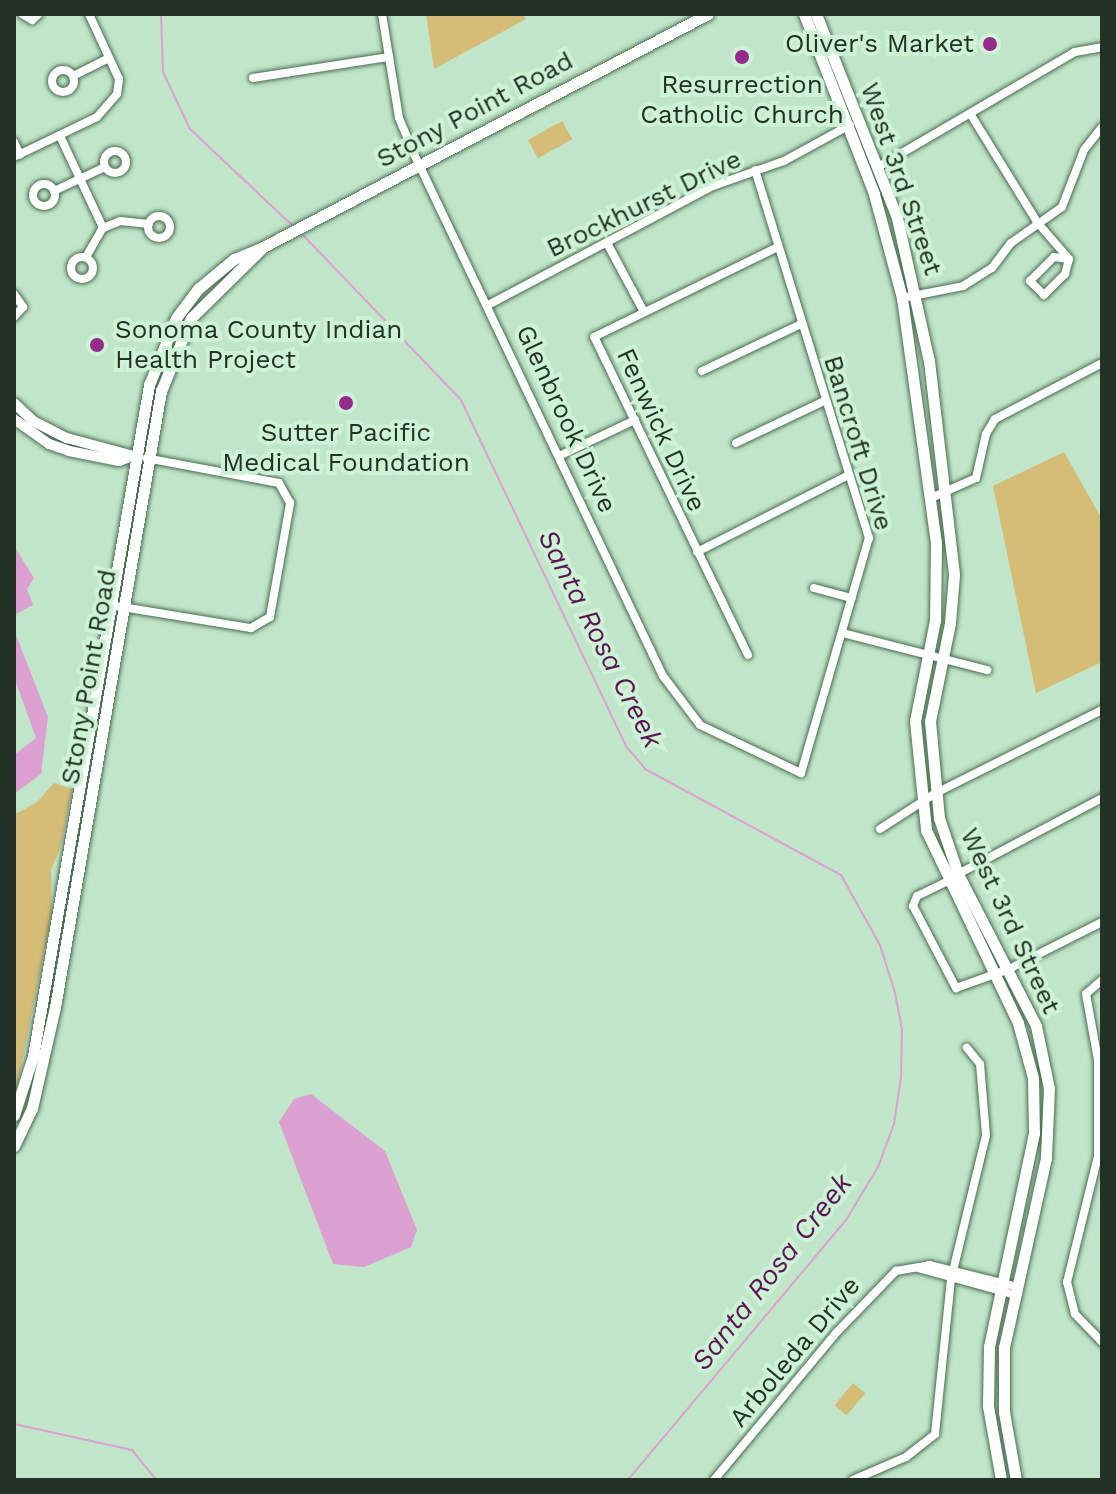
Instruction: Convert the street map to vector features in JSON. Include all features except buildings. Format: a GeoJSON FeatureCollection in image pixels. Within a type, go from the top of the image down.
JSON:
{"type":"FeatureCollection","features":[{"type":"Feature","properties":{"kind":"main road","name":"Stony Point Road"},"geometry":{"type":"LineString","coordinates":[[14,1115],[33,1056],[134,456],[149,385],[176,318],[216,272],[708,14]]}},
{"type":"Feature","properties":{"kind":"main road","name":"West 3rd Street"},"geometry":{"type":"LineString","coordinates":[[804,14],[874,194],[902,298],[931,498],[938,582],[915,721],[920,802],[931,850],[1027,1048],[1036,1113],[998,1286],[987,1378],[1001,1480]]}},
{"type":"Feature","properties":{"kind":"main road","name":"West 3rd Street"},"geometry":{"type":"LineString","coordinates":[[816,14],[878,167],[918,298],[947,492],[954,591],[930,721],[934,794],[958,874],[1036,1026],[1051,1113],[1046,1158],[1013,1290],[1003,1383],[1016,1480]]}},
{"type":"Feature","properties":{"kind":"main road","name":"Stony Point Road"},"geometry":{"type":"LineString","coordinates":[[14,1146],[43,1070],[161,391],[178,342],[206,298],[263,247]]}},
{"type":"Feature","properties":{"kind":"street"},"geometry":{"type":"LineString","coordinates":[[22,14],[29,20],[39,14]]}},
{"type":"Feature","properties":{"kind":"street"},"geometry":{"type":"LineString","coordinates":[[14,142],[17,156],[60,136],[110,106],[119,79],[89,14]]}},
{"type":"Feature","properties":{"kind":"street","name":"Glenbrook Drive"},"geometry":{"type":"LineString","coordinates":[[382,14],[399,118],[677,701],[717,736],[801,773]]}},
{"type":"Feature","properties":{"kind":"street"},"geometry":{"type":"LineString","coordinates":[[878,167],[1075,52],[1102,47]]}},
{"type":"Feature","properties":{"kind":"street"},"geometry":{"type":"LineString","coordinates":[[253,78],[389,57]]}},
{"type":"Feature","properties":{"kind":"street"},"geometry":{"type":"LineString","coordinates":[[73,76],[109,58]]}},
{"type":"Feature","properties":{"kind":"street"},"geometry":{"type":"LineString","coordinates":[[971,115],[1037,222],[1069,259]]}},
{"type":"Feature","properties":{"kind":"street","name":"Brockhurst Drive"},"geometry":{"type":"LineString","coordinates":[[490,304],[713,186],[795,156],[860,121]]}},
{"type":"Feature","properties":{"kind":"street"},"geometry":{"type":"LineString","coordinates":[[902,298],[918,298],[984,275],[1037,222],[1068,200],[1084,150],[1102,127]]}},
{"type":"Feature","properties":{"kind":"street"},"geometry":{"type":"LineString","coordinates":[[60,136],[103,228]]}},
{"type":"Feature","properties":{"kind":"street"},"geometry":{"type":"LineString","coordinates":[[54,191],[105,167]]}},
{"type":"Feature","properties":{"kind":"street","name":"Bancroft Drive"},"geometry":{"type":"LineString","coordinates":[[755,170],[847,476],[869,538],[801,773]]}},
{"type":"Feature","properties":{"kind":"street"},"geometry":{"type":"LineString","coordinates":[[86,257],[103,228],[120,221],[149,224]]}},
{"type":"Feature","properties":{"kind":"street"},"geometry":{"type":"LineString","coordinates":[[607,243],[644,312]]}},
{"type":"Feature","properties":{"kind":"street","name":"Fenwick Drive"},"geometry":{"type":"LineString","coordinates":[[748,655],[594,337],[778,247]]}},
{"type":"Feature","properties":{"kind":"street"},"geometry":{"type":"LineString","coordinates":[[1054,257],[1069,259],[1065,274],[1044,295],[1030,281],[1054,257]]}},
{"type":"Feature","properties":{"kind":"street"},"geometry":{"type":"LineString","coordinates":[[14,294],[23,307],[14,317]]}},
{"type":"Feature","properties":{"kind":"street"},"geometry":{"type":"LineString","coordinates":[[702,371],[801,324]]}},
{"type":"Feature","properties":{"kind":"street"},"geometry":{"type":"LineString","coordinates":[[931,498],[976,478],[986,434],[995,419],[1102,363]]}},
{"type":"Feature","properties":{"kind":"street"},"geometry":{"type":"LineString","coordinates":[[736,443],[824,401]]}},
{"type":"Feature","properties":{"kind":"street"},"geometry":{"type":"LineString","coordinates":[[14,403],[33,421],[67,438],[122,449],[134,456],[279,483],[286,492],[290,503],[270,617],[251,628],[110,605]]}},
{"type":"Feature","properties":{"kind":"street"},"geometry":{"type":"LineString","coordinates":[[14,419],[69,451],[119,461],[134,456]]}},
{"type":"Feature","properties":{"kind":"street"},"geometry":{"type":"LineString","coordinates":[[561,455],[635,420]]}},
{"type":"Feature","properties":{"kind":"street"},"geometry":{"type":"LineString","coordinates":[[697,552],[847,476]]}},
{"type":"Feature","properties":{"kind":"street"},"geometry":{"type":"LineString","coordinates":[[814,588],[852,598]]}},
{"type":"Feature","properties":{"kind":"street"},"geometry":{"type":"LineString","coordinates":[[843,633],[987,670]]}},
{"type":"Feature","properties":{"kind":"street"},"geometry":{"type":"LineString","coordinates":[[880,829],[934,794],[1102,710]]}},
{"type":"Feature","properties":{"kind":"street"},"geometry":{"type":"LineString","coordinates":[[958,874],[1102,798]]}},
{"type":"Feature","properties":{"kind":"street"},"geometry":{"type":"LineString","coordinates":[[946,882],[917,896],[913,906],[948,980],[956,988],[1009,969],[1102,922]]}},
{"type":"Feature","properties":{"kind":"street"},"geometry":{"type":"LineString","coordinates":[[1102,980],[1086,994],[1098,1060],[1098,1156],[1067,1282],[1075,1314],[1102,1342]]}},
{"type":"Feature","properties":{"kind":"street"},"geometry":{"type":"LineString","coordinates":[[853,1480],[906,1457],[935,1434],[952,1275],[986,1135],[980,1064],[967,1048]]}},
{"type":"Feature","properties":{"kind":"street","name":"Arboleda Drive"},"geometry":{"type":"LineString","coordinates":[[714,1480],[882,1280],[896,1271],[918,1268],[1013,1290]]}},
{"type":"Feature","properties":{"kind":"shaded area"},"geometry":{"type":"Polygon","coordinates":[[[426,14],[523,14],[526,19],[434,69],[426,14]]]}},
{"type":"Feature","properties":{"kind":"shaded area"},"geometry":{"type":"Polygon","coordinates":[[[562,121],[572,139],[538,158],[528,140],[562,121]]]}},
{"type":"Feature","properties":{"kind":"shaded area"},"geometry":{"type":"Polygon","coordinates":[[[1064,452],[1102,519],[1102,662],[1036,693],[993,486],[1064,452]]]}},
{"type":"Feature","properties":{"kind":"shaded area"},"geometry":{"type":"Polygon","coordinates":[[[14,546],[34,578],[27,589],[33,605],[14,615],[14,546]]]}},
{"type":"Feature","properties":{"kind":"shaded area"},"geometry":{"type":"Polygon","coordinates":[[[14,630],[48,717],[41,774],[14,794],[14,755],[36,738],[14,677],[14,630]]]}},
{"type":"Feature","properties":{"kind":"shaded area"},"geometry":{"type":"Polygon","coordinates":[[[54,783],[72,789],[61,846],[51,870],[52,912],[14,1102],[14,815],[37,802],[54,783]]]}},
{"type":"Feature","properties":{"kind":"shaded area"},"geometry":{"type":"Polygon","coordinates":[[[311,1094],[385,1151],[417,1230],[411,1247],[364,1267],[333,1264],[279,1122],[294,1099],[311,1094]]]}},
{"type":"Feature","properties":{"kind":"shaded area"},"geometry":{"type":"Polygon","coordinates":[[[853,1383],[865,1393],[847,1415],[834,1405],[853,1383]]]}},
{"type":"Feature","properties":{"kind":"waterway","name":"Santa Rosa Creek"},"geometry":{"type":"LineString","coordinates":[[161,14],[163,72],[190,129],[293,226]]}},
{"type":"Feature","properties":{"kind":"waterway","name":"Santa Rosa Creek"},"geometry":{"type":"LineString","coordinates":[[301,233],[461,400],[626,746],[645,769],[841,875],[880,945],[895,993],[902,1029],[901,1077],[894,1124],[878,1167],[846,1220],[628,1480]]}},
{"type":"Feature","properties":{"kind":"waterway"},"geometry":{"type":"LineString","coordinates":[[14,1424],[132,1450],[156,1480]]}},
{"type":"Feature","properties":{"kind":"place","name":"Oliver's Market"},"geometry":{"type":"Point","coordinates":[990,44]}},
{"type":"Feature","properties":{"kind":"place","name":"Resurrection Catholic Church"},"geometry":{"type":"Point","coordinates":[742,57]}},
{"type":"Feature","properties":{"kind":"place","name":"Sonoma County Indian Health Project"},"geometry":{"type":"Point","coordinates":[97,345]}},
{"type":"Feature","properties":{"kind":"place","name":"Sutter Pacific Medical Foundation"},"geometry":{"type":"Point","coordinates":[346,403]}}]}
